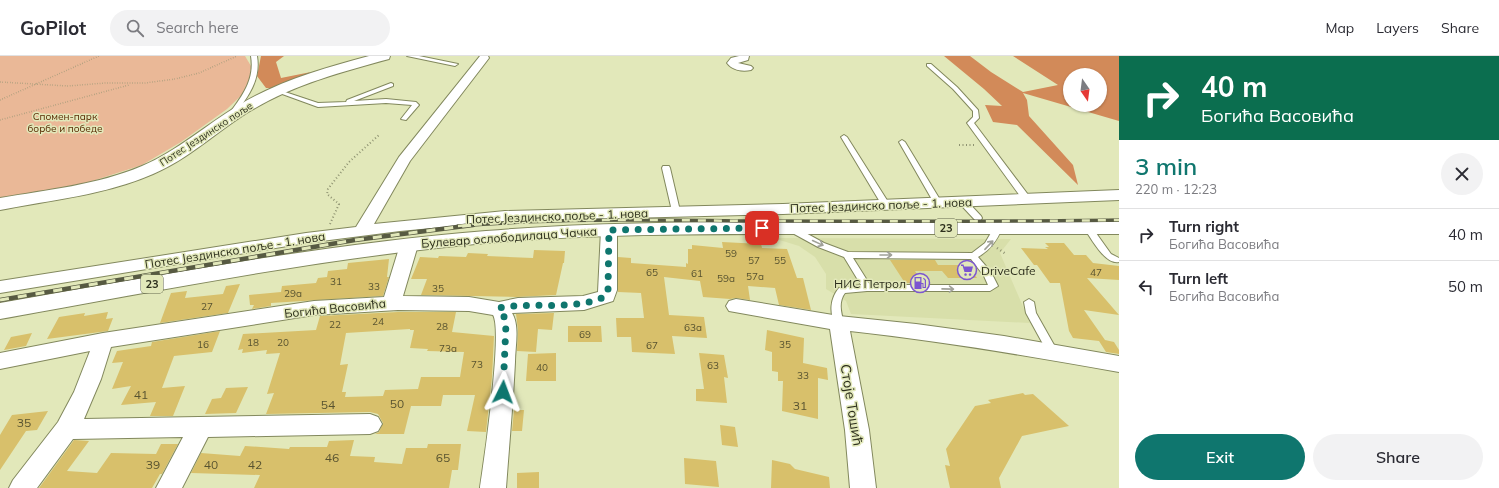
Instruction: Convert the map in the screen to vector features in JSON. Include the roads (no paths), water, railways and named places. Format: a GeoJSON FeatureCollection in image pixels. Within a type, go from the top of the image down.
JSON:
{"type":"FeatureCollection","features":[{"type":"Feature","properties":{"kind":"main road","name":"Потес Јездинско поље"},"geometry":{"type":"LineString","coordinates":[[0,204],[128,178],[164,162],[228,118],[261,92],[384,56]]}},
{"type":"Feature","properties":{"kind":"main road","name":"Булевар ослободилаца Чачка"},"geometry":{"type":"LineString","coordinates":[[0,311],[267,265],[409,245],[529,234],[609,230],[790,228],[1119,228]]}},
{"type":"Feature","properties":{"kind":"street"},"geometry":{"type":"LineString","coordinates":[[744,56],[744,58],[735,60],[732,63],[735,66],[747,68]]}},
{"type":"Feature","properties":{"kind":"street"},"geometry":{"type":"LineString","coordinates":[[362,231],[404,160],[484,58]]}},
{"type":"Feature","properties":{"kind":"street","name":"Потес Јездинско поље - 1. нова"},"geometry":{"type":"LineString","coordinates":[[0,287],[325,236],[505,216],[886,205],[1119,194]]}},
{"type":"Feature","properties":{"kind":"street","name":"Богића Васовића"},"geometry":{"type":"LineString","coordinates":[[0,361],[103,341],[314,308],[392,303],[469,304],[499,308],[518,305],[584,303],[606,296],[608,290],[609,230]]}},
{"type":"Feature","properties":{"kind":"street"},"geometry":{"type":"LineString","coordinates":[[392,303],[409,245]]}},
{"type":"Feature","properties":{"kind":"street"},"geometry":{"type":"LineString","coordinates":[[736,306],[839,323],[938,334],[1119,364]]}},
{"type":"Feature","properties":{"kind":"street"},"geometry":{"type":"LineString","coordinates":[[493,488],[502,404],[506,332],[505,318],[499,308]]}},
{"type":"Feature","properties":{"kind":"street","name":"Стоје Тошић"},"geometry":{"type":"LineString","coordinates":[[839,323],[857,430],[863,488]]}},
{"type":"Feature","properties":{"kind":"street"},"geometry":{"type":"LineString","coordinates":[[22,488],[66,429],[78,406],[103,341]]}},
{"type":"Feature","properties":{"kind":"street"},"geometry":{"type":"LineString","coordinates":[[66,429],[370,424]]}},
{"type":"Feature","properties":{"kind":"street"},"geometry":{"type":"LineString","coordinates":[[169,488],[200,427]]}},
{"type":"Feature","properties":{"kind":"lane"},"geometry":{"type":"LineString","coordinates":[[254,56],[261,92]]}},
{"type":"Feature","properties":{"kind":"lane"},"geometry":{"type":"LineString","coordinates":[[410,56],[455,64]]}},
{"type":"Feature","properties":{"kind":"lane"},"geometry":{"type":"LineString","coordinates":[[929,65],[955,88],[976,112],[976,118],[970,123],[1026,198]]}},
{"type":"Feature","properties":{"kind":"lane"},"geometry":{"type":"LineString","coordinates":[[340,104],[391,85]]}},
{"type":"Feature","properties":{"kind":"lane"},"geometry":{"type":"LineString","coordinates":[[261,92],[318,105],[386,101],[414,103],[416,105],[404,119]]}},
{"type":"Feature","properties":{"kind":"lane"},"geometry":{"type":"LineString","coordinates":[[228,118],[261,92]]}},
{"type":"Feature","properties":{"kind":"lane"},"geometry":{"type":"LineString","coordinates":[[844,136],[865,173],[886,205]]}},
{"type":"Feature","properties":{"kind":"lane"},"geometry":{"type":"LineString","coordinates":[[902,142],[938,203]]}},
{"type":"Feature","properties":{"kind":"lane"},"geometry":{"type":"LineString","coordinates":[[666,168],[676,211]]}},
{"type":"Feature","properties":{"kind":"lane"},"geometry":{"type":"LineString","coordinates":[[963,202],[978,218]]}},
{"type":"Feature","properties":{"kind":"lane"},"geometry":{"type":"LineString","coordinates":[[790,228],[821,245],[847,255],[973,256],[990,245],[998,228]]}},
{"type":"Feature","properties":{"kind":"lane"},"geometry":{"type":"LineString","coordinates":[[1088,228],[1108,256],[1116,260]]}},
{"type":"Feature","properties":{"kind":"lane"},"geometry":{"type":"LineString","coordinates":[[847,255],[867,288]]}},
{"type":"Feature","properties":{"kind":"lane"},"geometry":{"type":"LineString","coordinates":[[839,323],[835,307],[837,295],[842,290],[867,288],[990,288],[993,286],[989,277],[973,256]]}},
{"type":"Feature","properties":{"kind":"lane"},"geometry":{"type":"LineString","coordinates":[[1029,302],[1031,313],[1053,352]]}},
{"type":"Feature","properties":{"kind":"railway"},"geometry":{"type":"LineString","coordinates":[[458,226],[494,223],[604,220],[1119,220]]}},
{"type":"Feature","properties":{"kind":"railway"},"geometry":{"type":"LineString","coordinates":[[0,300],[355,240],[473,225]]}},
{"type":"Feature","properties":{"kind":"place","name":"DriveCafe"},"geometry":{"type":"Point","coordinates":[967,270]}},
{"type":"Feature","properties":{"kind":"place","name":"НИС Петрол"},"geometry":{"type":"Point","coordinates":[920,283]}},
{"type":"Feature","properties":{"kind":"park label","name":"Спомен-парк борбе и победе"},"geometry":{"type":"Point","coordinates":[65,122]}}]}
